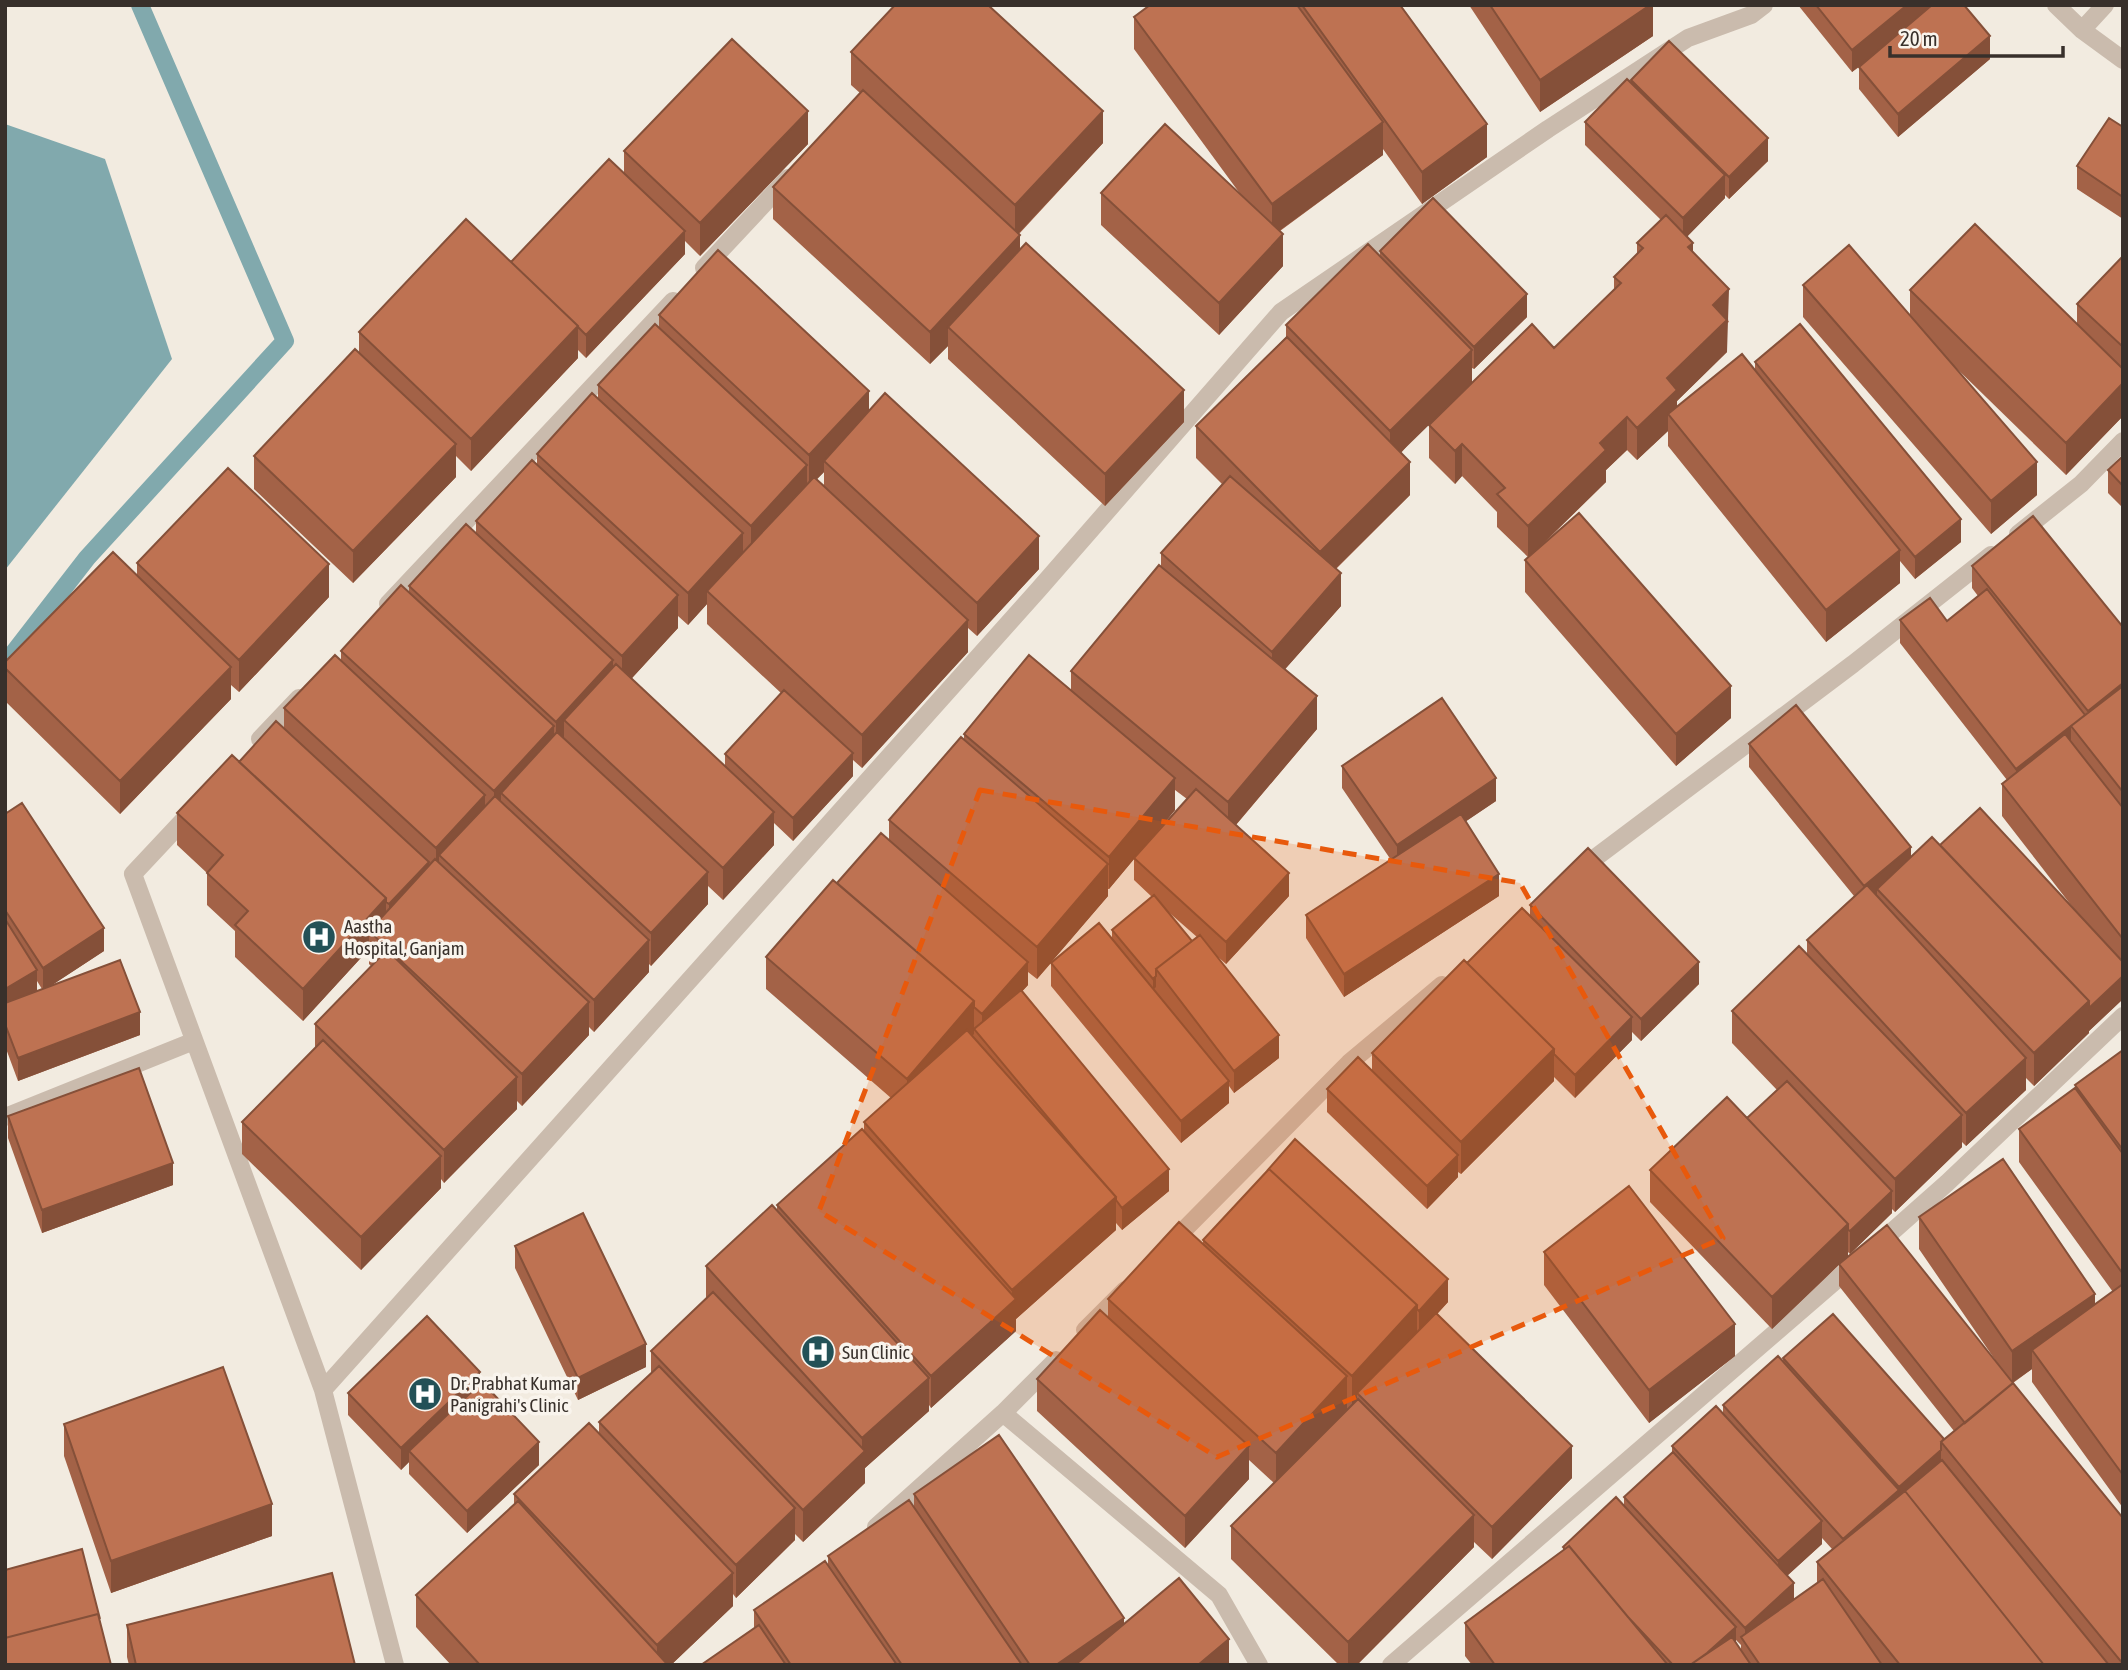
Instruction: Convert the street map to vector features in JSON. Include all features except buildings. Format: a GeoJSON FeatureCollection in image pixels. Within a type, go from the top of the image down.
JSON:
{"type":"FeatureCollection","features":[{"type":"Feature","properties":{"kind":"street"},"geometry":{"type":"LineString","coordinates":[[323,1390],[1030,600],[1281,312],[1548,129],[1688,38],[1751,15],[1765,5]]}},
{"type":"Feature","properties":{"kind":"street"},"geometry":{"type":"LineString","coordinates":[[2056,5],[2082,30],[2123,60]]}},
{"type":"Feature","properties":{"kind":"street"},"geometry":{"type":"LineString","coordinates":[[2082,30],[2105,5]]}},
{"type":"Feature","properties":{"kind":"street"},"geometry":{"type":"LineString","coordinates":[[371,621],[800,166]]}},
{"type":"Feature","properties":{"kind":"street"},"geometry":{"type":"LineString","coordinates":[[1565,882],[1853,664],[2081,484],[2123,441]]}},
{"type":"Feature","properties":{"kind":"street"},"geometry":{"type":"LineString","coordinates":[[247,753],[314,682]]}},
{"type":"Feature","properties":{"kind":"street"},"geometry":{"type":"LineString","coordinates":[[209,793],[133,874],[323,1390],[396,1665]]}},
{"type":"Feature","properties":{"kind":"street"},"geometry":{"type":"LineString","coordinates":[[1157,1257],[1349,1063],[1452,977]]}},
{"type":"Feature","properties":{"kind":"street"},"geometry":{"type":"LineString","coordinates":[[1391,1665],[1947,1183],[2123,1016]]}},
{"type":"Feature","properties":{"kind":"street"},"geometry":{"type":"LineString","coordinates":[[5,1116],[194,1041]]}},
{"type":"Feature","properties":{"kind":"street"},"geometry":{"type":"LineString","coordinates":[[860,1541],[1003,1413],[1138,1277]]}},
{"type":"Feature","properties":{"kind":"street"},"geometry":{"type":"LineString","coordinates":[[1003,1413],[1219,1595],[1259,1665]]}},
{"type":"Feature","properties":{"kind":"highlighted area"},"geometry":{"type":"Polygon","coordinates":[[[980,790],[1520,883],[1723,1238],[1217,1457],[819,1211],[980,790]]]}},
{"type":"Feature","properties":{"kind":"water"},"geometry":{"type":"Polygon","coordinates":[[[5,124],[105,159],[172,359],[5,570],[5,124]]]}},
{"type":"Feature","properties":{"kind":"waterway"},"geometry":{"type":"LineString","coordinates":[[5,664],[87,558],[285,341],[140,5]]}},
{"type":"Feature","properties":{"kind":"place","name":"Aastha Hospital, Ganjam"},"geometry":{"type":"Point","coordinates":[319,937]}},
{"type":"Feature","properties":{"kind":"place","name":"Sun Clinic"},"geometry":{"type":"Point","coordinates":[818,1352]}},
{"type":"Feature","properties":{"kind":"place","name":"Dr. Prabhat Kumar Panigrahi's Clinic"},"geometry":{"type":"Point","coordinates":[425,1394]}}]}
